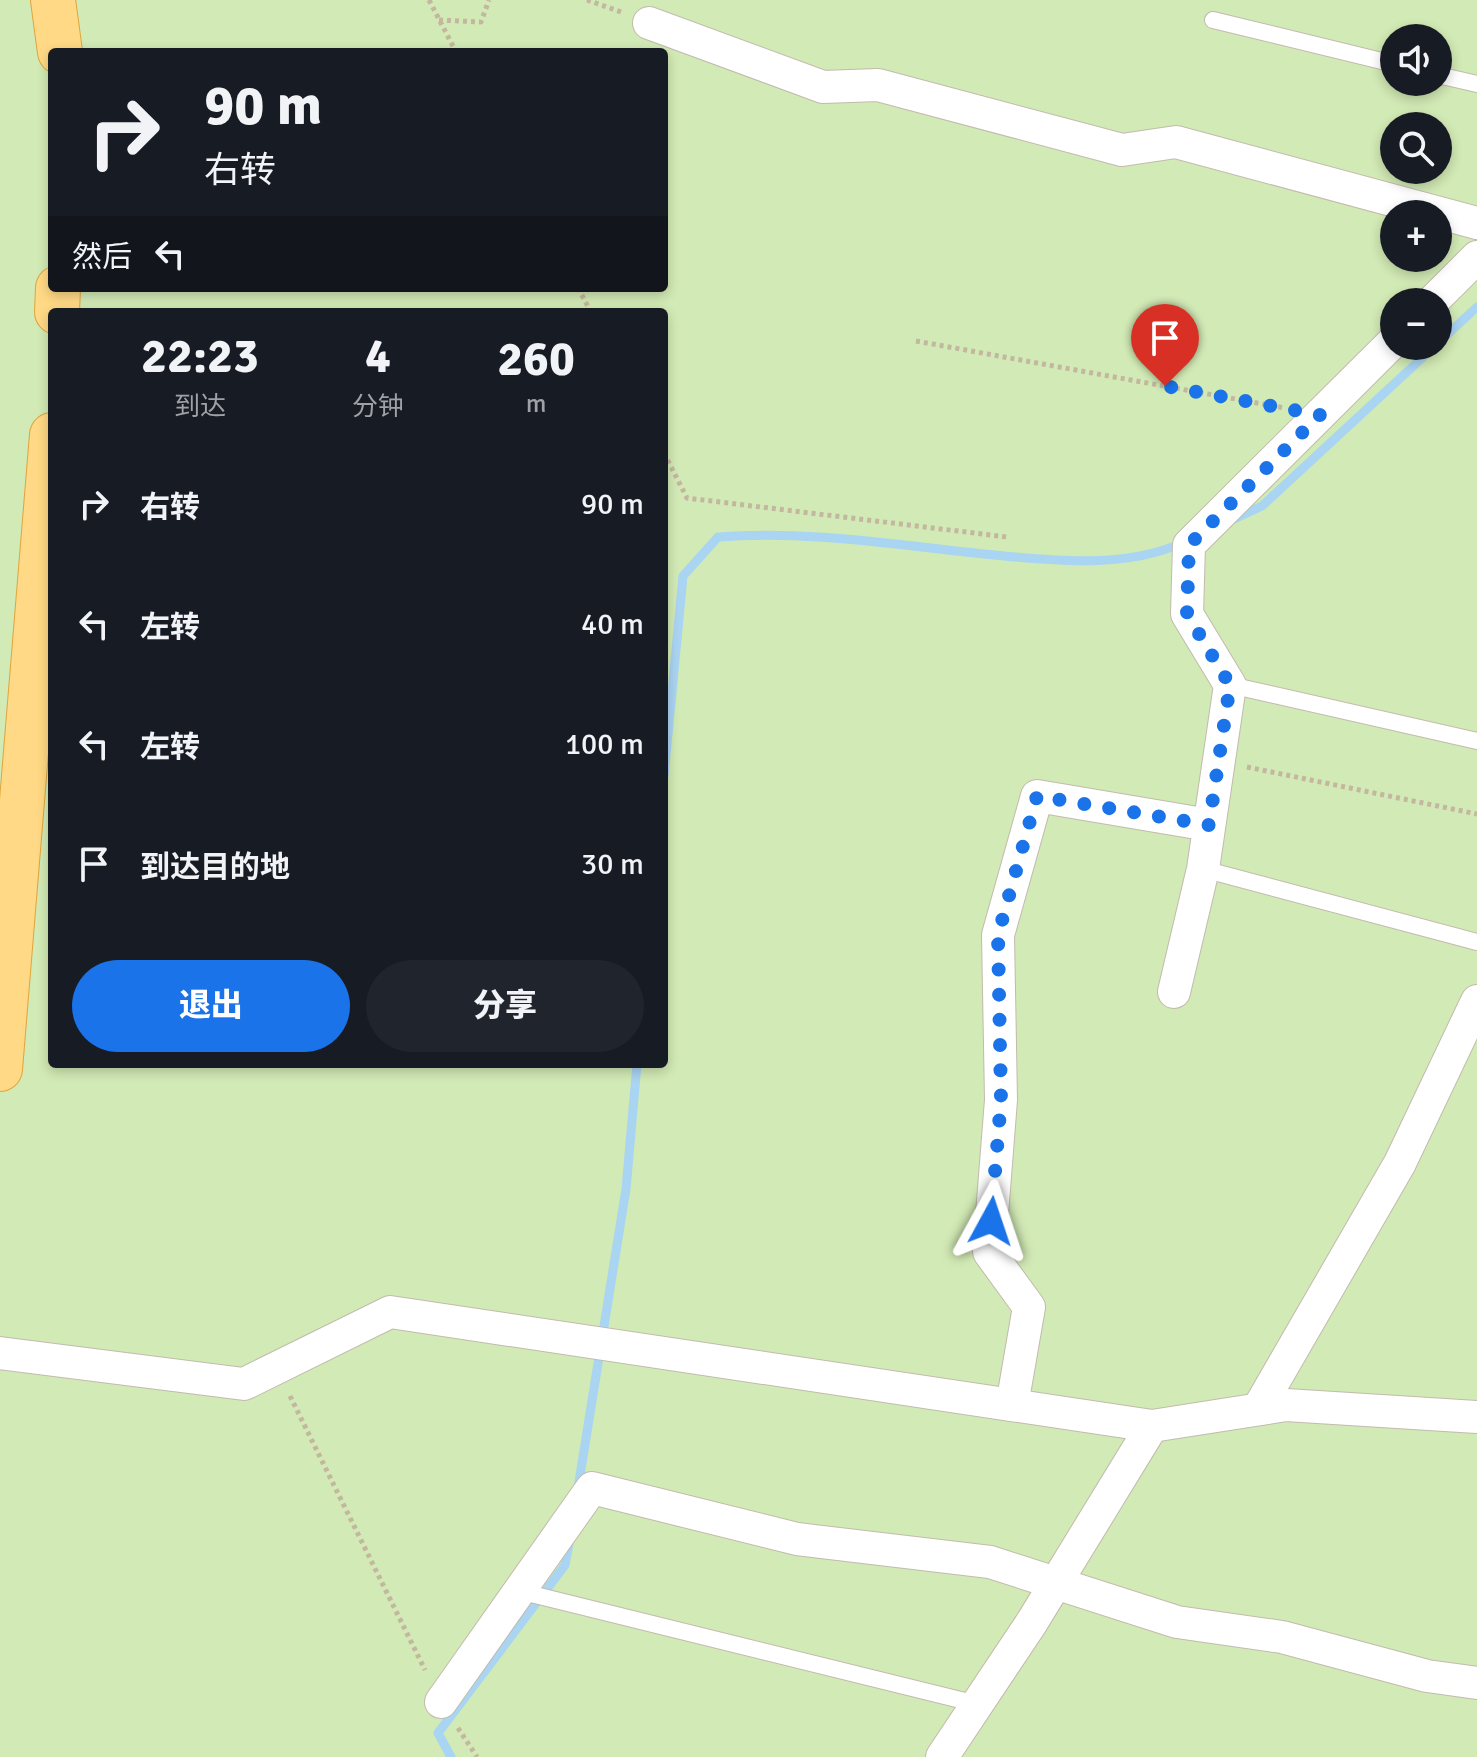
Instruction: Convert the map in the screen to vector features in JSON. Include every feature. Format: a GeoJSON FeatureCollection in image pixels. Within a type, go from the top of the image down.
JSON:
{"type":"FeatureCollection","features":[{"type":"Feature","properties":{"kind":"highway"},"geometry":{"type":"LineString","coordinates":[[53,0],[59,48]]}},
{"type":"Feature","properties":{"kind":"highway"},"geometry":{"type":"LineString","coordinates":[[0,1069],[48,484]]}},
{"type":"Feature","properties":{"kind":"street"},"geometry":{"type":"LineString","coordinates":[[649,23],[823,87],[878,85],[1122,150],[1176,142],[1477,223]]}},
{"type":"Feature","properties":{"kind":"street"},"geometry":{"type":"LineString","coordinates":[[1446,288],[1477,257]]}},
{"type":"Feature","properties":{"kind":"street"},"geometry":{"type":"LineString","coordinates":[[1174,992],[1203,869],[1230,685],[1187,614],[1189,545],[1380,355]]}},
{"type":"Feature","properties":{"kind":"street"},"geometry":{"type":"LineString","coordinates":[[1012,1405],[1029,1307],[989,1252],[1001,1100],[998,935],[1037,796],[1209,825]]}},
{"type":"Feature","properties":{"kind":"street"},"geometry":{"type":"LineString","coordinates":[[1258,1409],[1400,1163],[1477,1001]]}},
{"type":"Feature","properties":{"kind":"street"},"geometry":{"type":"LineString","coordinates":[[0,1353],[244,1384],[390,1312],[1152,1426],[1286,1405],[1477,1417]]}},
{"type":"Feature","properties":{"kind":"street"},"geometry":{"type":"LineString","coordinates":[[942,1757],[1056,1583],[1152,1426]]}},
{"type":"Feature","properties":{"kind":"street"},"geometry":{"type":"LineString","coordinates":[[449,1715],[592,1488],[797,1539],[990,1562],[1177,1622],[1282,1637],[1427,1676],[1477,1683]]}},
{"type":"Feature","properties":{"kind":"lane"},"geometry":{"type":"LineString","coordinates":[[1213,20],[1380,61]]}},
{"type":"Feature","properties":{"kind":"lane"},"geometry":{"type":"LineString","coordinates":[[1452,78],[1477,84]]}},
{"type":"Feature","properties":{"kind":"lane"},"geometry":{"type":"LineString","coordinates":[[1230,685],[1477,741]]}},
{"type":"Feature","properties":{"kind":"lane"},"geometry":{"type":"LineString","coordinates":[[1203,869],[1477,942]]}},
{"type":"Feature","properties":{"kind":"lane"},"geometry":{"type":"LineString","coordinates":[[524,1592],[977,1704]]}},
{"type":"Feature","properties":{"kind":"path"},"geometry":{"type":"LineString","coordinates":[[429,0],[454,48]]}},
{"type":"Feature","properties":{"kind":"path"},"geometry":{"type":"LineString","coordinates":[[439,20],[481,22],[489,0]]}},
{"type":"Feature","properties":{"kind":"path"},"geometry":{"type":"LineString","coordinates":[[916,341],[1320,415]]}},
{"type":"Feature","properties":{"kind":"path"},"geometry":{"type":"LineString","coordinates":[[668,461],[687,498],[1007,537]]}},
{"type":"Feature","properties":{"kind":"path"},"geometry":{"type":"LineString","coordinates":[[1219,761],[1477,814]]}},
{"type":"Feature","properties":{"kind":"path"},"geometry":{"type":"LineString","coordinates":[[277,1368],[449,1715],[477,1757]]}},
{"type":"Feature","properties":{"kind":"green space"},"geometry":{"type":"Polygon","coordinates":[[[0,0],[1477,0],[1477,1757],[0,1757],[0,0]]]}},
{"type":"Feature","properties":{"kind":"waterway"},"geometry":{"type":"LineString","coordinates":[[1452,330],[1477,307]]}},
{"type":"Feature","properties":{"kind":"waterway"},"geometry":{"type":"LineString","coordinates":[[1232,520],[1262,506],[1420,360]]}},
{"type":"Feature","properties":{"kind":"waterway"},"geometry":{"type":"LineString","coordinates":[[668,734],[683,576],[718,537],[818,537],[1034,559],[1084,561],[1135,557],[1182,543]]}},
{"type":"Feature","properties":{"kind":"waterway"},"geometry":{"type":"LineString","coordinates":[[578,1488],[626,1189],[637,1068]]}},
{"type":"Feature","properties":{"kind":"waterway"},"geometry":{"type":"LineString","coordinates":[[451,1757],[438,1733],[565,1565],[570,1538]]}},
{"type":"Feature","properties":{"kind":"route"},"geometry":{"type":"LineString","coordinates":[[991,1221],[1001,1100],[998,935],[1037,796],[1209,825],[1230,685],[1187,614],[1189,545],[1320,415],[1165,386]]}}]}
